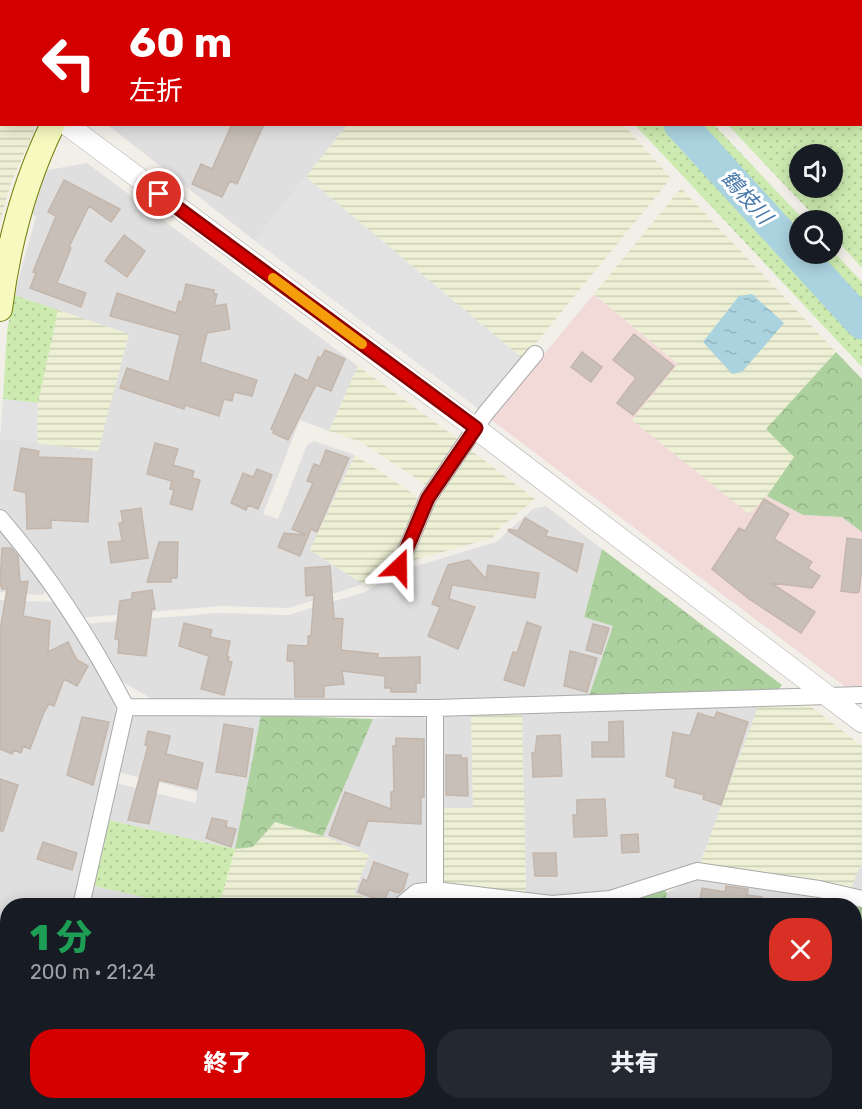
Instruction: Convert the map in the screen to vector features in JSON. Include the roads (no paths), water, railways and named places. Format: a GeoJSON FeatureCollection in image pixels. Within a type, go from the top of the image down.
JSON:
{"type":"FeatureCollection","features":[{"type":"Feature","properties":{"kind":"main road"},"geometry":{"type":"LineString","coordinates":[[0,309],[4,252],[35,160],[52,126]]}},
{"type":"Feature","properties":{"kind":"street"},"geometry":{"type":"LineString","coordinates":[[69,126],[476,428],[862,722]]}},
{"type":"Feature","properties":{"kind":"street"},"geometry":{"type":"LineString","coordinates":[[399,567],[428,498],[476,428],[536,354]]}},
{"type":"Feature","properties":{"kind":"street"},"geometry":{"type":"LineString","coordinates":[[0,518],[30,552],[49,580],[126,707],[83,898]]}},
{"type":"Feature","properties":{"kind":"street"},"geometry":{"type":"LineString","coordinates":[[126,707],[435,708],[862,695]]}},
{"type":"Feature","properties":{"kind":"street"},"geometry":{"type":"LineString","coordinates":[[435,708],[435,890]]}},
{"type":"Feature","properties":{"kind":"street"},"geometry":{"type":"LineString","coordinates":[[613,898],[697,871],[819,889],[854,898]]}},
{"type":"Feature","properties":{"kind":"street"},"geometry":{"type":"LineString","coordinates":[[410,898],[417,892],[435,890],[502,898]]}},
{"type":"Feature","properties":{"kind":"water"},"geometry":{"type":"Polygon","coordinates":[[[752,294],[784,323],[742,372],[732,374],[703,342],[739,296],[752,294]]]}},
{"type":"Feature","properties":{"kind":"waterway","name":"鶴枝川"},"geometry":{"type":"LineString","coordinates":[[682,126],[862,323]]}}]}
